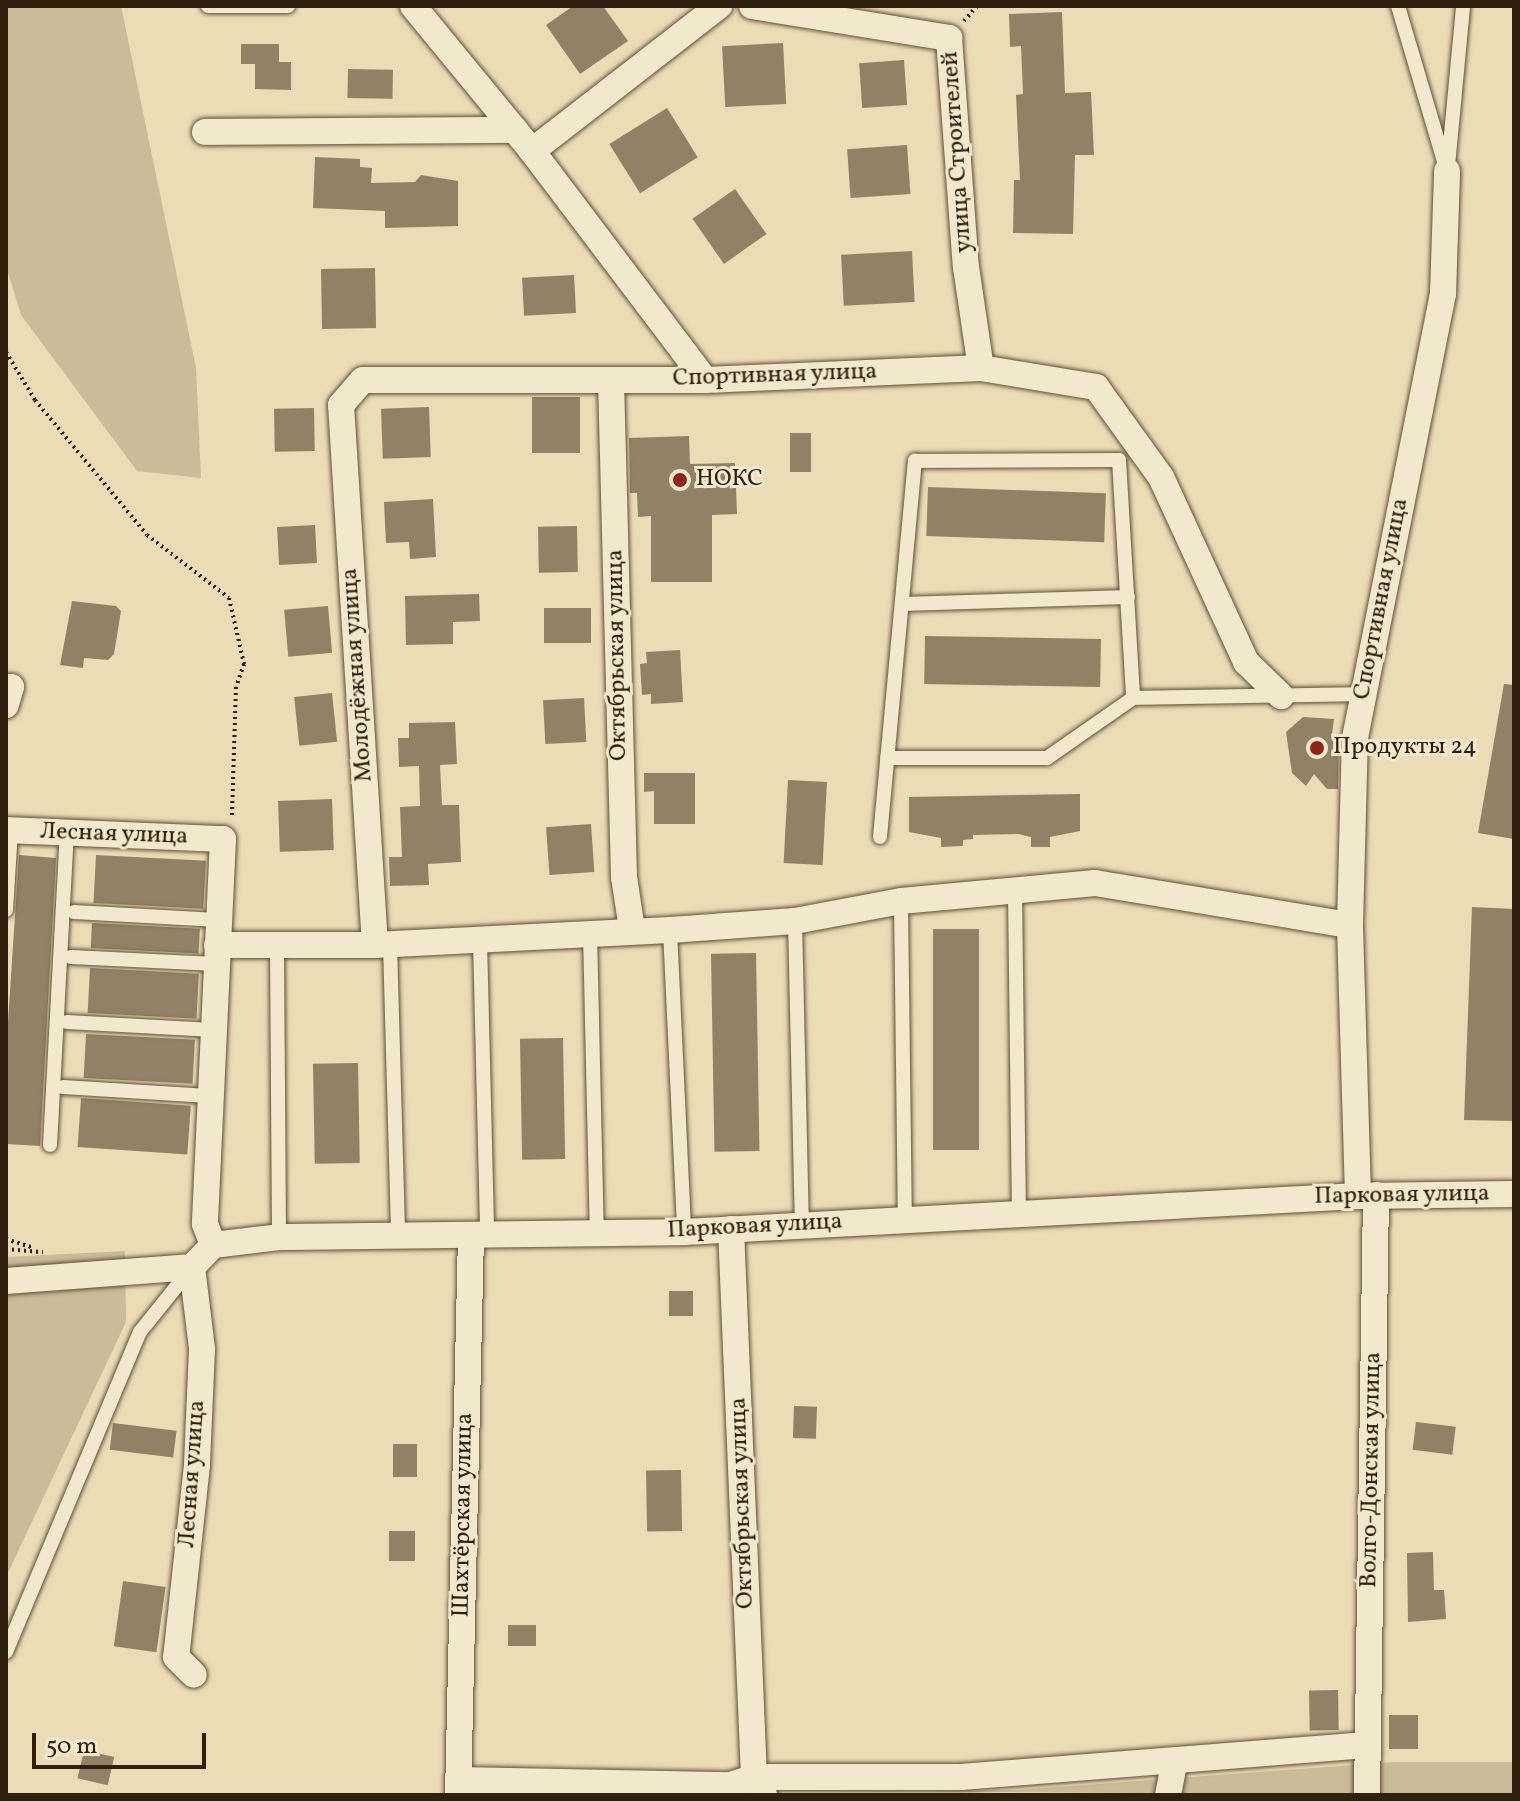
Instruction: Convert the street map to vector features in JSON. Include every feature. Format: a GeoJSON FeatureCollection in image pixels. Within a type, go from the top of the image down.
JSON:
{"type":"FeatureCollection","features":[{"type":"Feature","properties":{"kind":"street"},"geometry":{"type":"LineString","coordinates":[[413,6],[532,151],[705,380]]}},
{"type":"Feature","properties":{"kind":"street"},"geometry":{"type":"LineString","coordinates":[[532,151],[719,6]]}},
{"type":"Feature","properties":{"kind":"street","name":"улица Строителей"},"geometry":{"type":"LineString","coordinates":[[752,6],[949,38],[966,267],[981,368]]}},
{"type":"Feature","properties":{"kind":"street"},"geometry":{"type":"LineString","coordinates":[[205,132],[515,130]]}},
{"type":"Feature","properties":{"kind":"street","name":"Спортивная улица"},"geometry":{"type":"LineString","coordinates":[[1367,1195],[1350,925],[1355,738],[1443,294],[1447,171]]}},
{"type":"Feature","properties":{"kind":"street","name":"Спортивная улица"},"geometry":{"type":"LineString","coordinates":[[341,405],[363,380],[705,380],[981,368],[1096,387],[1161,477],[1246,662],[1281,696]]}},
{"type":"Feature","properties":{"kind":"street","name":"Октябрьская улица"},"geometry":{"type":"LineString","coordinates":[[611,380],[624,877],[632,929]]}},
{"type":"Feature","properties":{"kind":"street","name":"Молодёжная улица"},"geometry":{"type":"LineString","coordinates":[[341,405],[383,945]]}},
{"type":"Feature","properties":{"kind":"street"},"geometry":{"type":"LineString","coordinates":[[6,687],[11,687],[6,705]]}},
{"type":"Feature","properties":{"kind":"street","name":"Лесная улица"},"geometry":{"type":"LineString","coordinates":[[8,830],[223,839]]}},
{"type":"Feature","properties":{"kind":"street"},"geometry":{"type":"LineString","coordinates":[[6,1281],[192,1267],[213,1245],[205,1224],[223,839]]}},
{"type":"Feature","properties":{"kind":"street"},"geometry":{"type":"LineString","coordinates":[[217,943],[277,948],[383,945],[632,929],[670,930],[795,921],[901,901],[1095,883],[1350,925]]}},
{"type":"Feature","properties":{"kind":"street","name":"Парковая улица"},"geometry":{"type":"LineString","coordinates":[[213,1245],[279,1237],[684,1232],[1367,1195],[1514,1194]]}},
{"type":"Feature","properties":{"kind":"street","name":"Волго-Донская улица"},"geometry":{"type":"LineString","coordinates":[[1367,1195],[1367,1795]]}},
{"type":"Feature","properties":{"kind":"street","name":"Октябрьская улица"},"geometry":{"type":"LineString","coordinates":[[731,1229],[759,1786]]}},
{"type":"Feature","properties":{"kind":"street","name":"Шахтёрская улица"},"geometry":{"type":"LineString","coordinates":[[458,1788],[479,1235]]}},
{"type":"Feature","properties":{"kind":"street","name":"Лесная улица"},"geometry":{"type":"LineString","coordinates":[[192,1267],[202,1349],[197,1465],[176,1657],[194,1675]]}},
{"type":"Feature","properties":{"kind":"street"},"geometry":{"type":"LineString","coordinates":[[458,1788],[759,1786],[961,1777],[1174,1763],[1367,1745]]}},
{"type":"Feature","properties":{"kind":"street"},"geometry":{"type":"LineString","coordinates":[[1168,1795],[1174,1763]]}},
{"type":"Feature","properties":{"kind":"lane"},"geometry":{"type":"LineString","coordinates":[[208,6],[288,6]]}},
{"type":"Feature","properties":{"kind":"lane"},"geometry":{"type":"LineString","coordinates":[[1398,6],[1447,171]]}},
{"type":"Feature","properties":{"kind":"lane","name":"Спортивная улица"},"geometry":{"type":"LineString","coordinates":[[1447,171],[1463,6]]}},
{"type":"Feature","properties":{"kind":"lane"},"geometry":{"type":"LineString","coordinates":[[880,837],[915,461],[1119,460],[1133,698]]}},
{"type":"Feature","properties":{"kind":"lane"},"geometry":{"type":"LineString","coordinates":[[902,604],[1128,597]]}},
{"type":"Feature","properties":{"kind":"lane"},"geometry":{"type":"LineString","coordinates":[[887,758],[1047,758],[1133,698],[1362,694]]}},
{"type":"Feature","properties":{"kind":"lane"},"geometry":{"type":"LineString","coordinates":[[6,910],[8,830]]}},
{"type":"Feature","properties":{"kind":"lane"},"geometry":{"type":"LineString","coordinates":[[50,1145],[67,833]]}},
{"type":"Feature","properties":{"kind":"lane"},"geometry":{"type":"LineString","coordinates":[[1015,891],[1019,1212]]}},
{"type":"Feature","properties":{"kind":"lane"},"geometry":{"type":"LineString","coordinates":[[901,901],[905,1219]]}},
{"type":"Feature","properties":{"kind":"lane"},"geometry":{"type":"LineString","coordinates":[[74,912],[217,943]]}},
{"type":"Feature","properties":{"kind":"lane"},"geometry":{"type":"LineString","coordinates":[[795,921],[802,1226]]}},
{"type":"Feature","properties":{"kind":"lane"},"geometry":{"type":"LineString","coordinates":[[670,930],[684,1232]]}},
{"type":"Feature","properties":{"kind":"lane"},"geometry":{"type":"LineString","coordinates":[[590,932],[597,1234]]}},
{"type":"Feature","properties":{"kind":"lane"},"geometry":{"type":"LineString","coordinates":[[479,1235],[480,940]]}},
{"type":"Feature","properties":{"kind":"lane"},"geometry":{"type":"LineString","coordinates":[[71,957],[217,943]]}},
{"type":"Feature","properties":{"kind":"lane"},"geometry":{"type":"LineString","coordinates":[[383,945],[398,1236]]}},
{"type":"Feature","properties":{"kind":"lane"},"geometry":{"type":"LineString","coordinates":[[277,948],[279,1237]]}},
{"type":"Feature","properties":{"kind":"lane"},"geometry":{"type":"LineString","coordinates":[[67,1022],[213,1030]]}},
{"type":"Feature","properties":{"kind":"lane"},"geometry":{"type":"LineString","coordinates":[[63,1087],[209,1096]]}},
{"type":"Feature","properties":{"kind":"lane"},"geometry":{"type":"LineString","coordinates":[[6,1652],[140,1332],[192,1267]]}},
{"type":"Feature","properties":{"kind":"path"},"geometry":{"type":"LineString","coordinates":[[6,352],[35,400],[147,535],[229,598],[244,664],[236,687],[231,835],[223,839]]}},
{"type":"Feature","properties":{"kind":"path"},"geometry":{"type":"LineString","coordinates":[[6,1239],[39,1250]]}},
{"type":"Feature","properties":{"kind":"shaded area"},"geometry":{"type":"Polygon","coordinates":[[[6,6],[121,6],[196,368],[201,478],[137,471],[21,315],[6,266],[6,6]]]}},
{"type":"Feature","properties":{"kind":"shaded area"},"geometry":{"type":"Polygon","coordinates":[[[125,1251],[126,1322],[6,1577],[6,1257],[125,1251]]]}},
{"type":"Feature","properties":{"kind":"shaded area"},"geometry":{"type":"Polygon","coordinates":[[[1395,1762],[1514,1762],[1514,1795],[792,1791],[1017,1790],[1395,1762]]]}},
{"type":"Feature","properties":{"kind":"building"},"geometry":{"type":"Polygon","coordinates":[[[573,6],[603,6],[628,41],[580,74],[546,25],[573,6]]]}},
{"type":"Feature","properties":{"kind":"building"},"geometry":{"type":"Polygon","coordinates":[[[1062,12],[1065,93],[1091,92],[1094,155],[1075,155],[1073,234],[1013,233],[1014,180],[1020,180],[1016,95],[1023,94],[1021,46],[1010,47],[1009,14],[1062,12]]]}},
{"type":"Feature","properties":{"kind":"building"},"geometry":{"type":"Polygon","coordinates":[[[783,43],[786,104],[725,107],[722,46],[783,43]]]}},
{"type":"Feature","properties":{"kind":"building"},"geometry":{"type":"Polygon","coordinates":[[[241,44],[279,44],[279,62],[291,62],[291,90],[255,89],[255,64],[241,64],[241,44]]]}},
{"type":"Feature","properties":{"kind":"building"},"geometry":{"type":"Polygon","coordinates":[[[904,60],[907,105],[862,108],[859,63],[904,60]]]}},
{"type":"Feature","properties":{"kind":"building"},"geometry":{"type":"Polygon","coordinates":[[[348,69],[393,70],[392,99],[347,98],[348,69]]]}},
{"type":"Feature","properties":{"kind":"building"},"geometry":{"type":"Polygon","coordinates":[[[667,108],[698,157],[640,193],[609,144],[667,108]]]}},
{"type":"Feature","properties":{"kind":"building"},"geometry":{"type":"Polygon","coordinates":[[[907,145],[910,194],[851,198],[847,149],[907,145]]]}},
{"type":"Feature","properties":{"kind":"building"},"geometry":{"type":"Polygon","coordinates":[[[315,157],[360,159],[360,167],[372,168],[371,183],[415,182],[421,175],[458,181],[458,226],[385,228],[385,211],[313,208],[315,157]]]}},
{"type":"Feature","properties":{"kind":"building"},"geometry":{"type":"Polygon","coordinates":[[[735,189],[767,234],[724,264],[692,219],[735,189]]]}},
{"type":"Feature","properties":{"kind":"building"},"geometry":{"type":"Polygon","coordinates":[[[912,251],[915,302],[844,306],[841,255],[912,251]]]}},
{"type":"Feature","properties":{"kind":"building"},"geometry":{"type":"Polygon","coordinates":[[[375,268],[376,328],[322,329],[321,269],[375,268]]]}},
{"type":"Feature","properties":{"kind":"building"},"geometry":{"type":"Polygon","coordinates":[[[574,275],[576,313],[524,316],[522,278],[574,275]]]}},
{"type":"Feature","properties":{"kind":"building"},"geometry":{"type":"Polygon","coordinates":[[[532,397],[580,397],[580,453],[532,453],[532,397]]]}},
{"type":"Feature","properties":{"kind":"building"},"geometry":{"type":"Polygon","coordinates":[[[429,407],[431,457],[383,459],[381,409],[429,407]]]}},
{"type":"Feature","properties":{"kind":"building"},"geometry":{"type":"Polygon","coordinates":[[[314,408],[315,451],[275,452],[274,409],[314,408]]]}},
{"type":"Feature","properties":{"kind":"building"},"geometry":{"type":"Polygon","coordinates":[[[790,433],[811,433],[811,472],[790,472],[790,433]]]}},
{"type":"Feature","properties":{"kind":"building","name":"НОКС"},"geometry":{"type":"Polygon","coordinates":[[[689,436],[690,464],[735,463],[737,514],[712,515],[712,582],[651,582],[651,516],[638,517],[637,493],[630,493],[629,438],[689,436]]]}},
{"type":"Feature","properties":{"kind":"building"},"geometry":{"type":"Polygon","coordinates":[[[928,487],[1106,493],[1104,542],[926,536],[928,487]]]}},
{"type":"Feature","properties":{"kind":"building"},"geometry":{"type":"Polygon","coordinates":[[[433,499],[436,557],[410,559],[409,542],[386,543],[384,502],[433,499]]]}},
{"type":"Feature","properties":{"kind":"building"},"geometry":{"type":"Polygon","coordinates":[[[315,525],[317,563],[279,565],[277,527],[315,525]]]}},
{"type":"Feature","properties":{"kind":"building"},"geometry":{"type":"Polygon","coordinates":[[[577,526],[578,572],[539,573],[538,527],[577,526]]]}},
{"type":"Feature","properties":{"kind":"building"},"geometry":{"type":"Polygon","coordinates":[[[479,594],[480,621],[453,622],[453,644],[406,645],[405,596],[479,594]]]}},
{"type":"Feature","properties":{"kind":"building"},"geometry":{"type":"Polygon","coordinates":[[[72,601],[116,606],[121,611],[114,654],[108,660],[84,658],[83,668],[60,665],[72,601]]]}},
{"type":"Feature","properties":{"kind":"building"},"geometry":{"type":"Polygon","coordinates":[[[328,606],[332,653],[288,657],[284,610],[328,606]]]}},
{"type":"Feature","properties":{"kind":"building"},"geometry":{"type":"Polygon","coordinates":[[[544,608],[591,608],[591,643],[544,643],[544,608]]]}},
{"type":"Feature","properties":{"kind":"building"},"geometry":{"type":"Polygon","coordinates":[[[925,636],[1101,639],[1100,687],[924,684],[925,636]]]}},
{"type":"Feature","properties":{"kind":"building"},"geometry":{"type":"Polygon","coordinates":[[[680,650],[683,702],[651,704],[651,694],[642,695],[640,664],[647,663],[646,652],[680,650]]]}},
{"type":"Feature","properties":{"kind":"building"},"geometry":{"type":"Polygon","coordinates":[[[1504,684],[1514,685],[1514,839],[1478,833],[1504,684]]]}},
{"type":"Feature","properties":{"kind":"building"},"geometry":{"type":"Polygon","coordinates":[[[332,693],[337,742],[299,746],[294,697],[332,693]]]}},
{"type":"Feature","properties":{"kind":"building"},"geometry":{"type":"Polygon","coordinates":[[[584,698],[586,742],[545,744],[543,700],[584,698]]]}},
{"type":"Feature","properties":{"kind":"building","name":"Продукты 24"},"geometry":{"type":"Polygon","coordinates":[[[1303,717],[1334,719],[1332,735],[1339,736],[1338,789],[1327,789],[1314,774],[1306,786],[1292,773],[1286,732],[1303,717]]]}},
{"type":"Feature","properties":{"kind":"building"},"geometry":{"type":"Polygon","coordinates":[[[455,722],[457,764],[440,765],[442,805],[459,805],[461,862],[428,864],[429,885],[390,886],[389,857],[402,857],[400,807],[420,806],[419,766],[399,767],[398,738],[409,738],[409,723],[455,722]]]}},
{"type":"Feature","properties":{"kind":"building"},"geometry":{"type":"Polygon","coordinates":[[[644,773],[695,773],[695,824],[654,824],[654,791],[644,792],[644,773]]]}},
{"type":"Feature","properties":{"kind":"building"},"geometry":{"type":"Polygon","coordinates":[[[788,780],[827,782],[823,865],[784,863],[788,780]]]}},
{"type":"Feature","properties":{"kind":"building"},"geometry":{"type":"Polygon","coordinates":[[[1080,794],[1080,831],[1050,837],[1050,847],[1031,847],[1031,837],[1018,834],[973,835],[973,839],[963,840],[963,846],[941,847],[941,838],[909,832],[909,797],[1080,794]]]}},
{"type":"Feature","properties":{"kind":"building"},"geometry":{"type":"Polygon","coordinates":[[[332,799],[334,850],[280,852],[278,801],[332,799]]]}},
{"type":"Feature","properties":{"kind":"building"},"geometry":{"type":"Polygon","coordinates":[[[591,824],[594,872],[549,875],[546,827],[591,824]]]}},
{"type":"Feature","properties":{"kind":"building"},"geometry":{"type":"Polygon","coordinates":[[[19,855],[56,858],[40,1146],[6,1144],[6,1052],[19,855]]]}},
{"type":"Feature","properties":{"kind":"building"},"geometry":{"type":"Polygon","coordinates":[[[96,855],[206,861],[203,909],[93,903],[96,855]]]}},
{"type":"Feature","properties":{"kind":"building"},"geometry":{"type":"Polygon","coordinates":[[[1472,907],[1514,909],[1514,1121],[1464,1120],[1472,907]]]}},
{"type":"Feature","properties":{"kind":"building"},"geometry":{"type":"Polygon","coordinates":[[[92,923],[200,929],[199,954],[91,948],[92,923]]]}},
{"type":"Feature","properties":{"kind":"building"},"geometry":{"type":"Polygon","coordinates":[[[933,929],[979,929],[979,1150],[933,1150],[933,929]]]}},
{"type":"Feature","properties":{"kind":"building"},"geometry":{"type":"Polygon","coordinates":[[[756,953],[759,1151],[714,1152],[711,954],[756,953]]]}},
{"type":"Feature","properties":{"kind":"building"},"geometry":{"type":"Polygon","coordinates":[[[90,968],[199,974],[196,1019],[88,1013],[90,968]]]}},
{"type":"Feature","properties":{"kind":"building"},"geometry":{"type":"Polygon","coordinates":[[[86,1034],[195,1040],[193,1084],[84,1078],[86,1034]]]}},
{"type":"Feature","properties":{"kind":"building"},"geometry":{"type":"Polygon","coordinates":[[[563,1038],[565,1159],[522,1160],[520,1039],[563,1038]]]}},
{"type":"Feature","properties":{"kind":"building"},"geometry":{"type":"Polygon","coordinates":[[[358,1063],[360,1163],[315,1164],[313,1064],[358,1063]]]}},
{"type":"Feature","properties":{"kind":"building"},"geometry":{"type":"Polygon","coordinates":[[[81,1098],[191,1106],[187,1155],[78,1147],[81,1098]]]}},
{"type":"Feature","properties":{"kind":"building"},"geometry":{"type":"Polygon","coordinates":[[[669,1291],[693,1291],[693,1316],[669,1316],[669,1291]]]}},
{"type":"Feature","properties":{"kind":"building"},"geometry":{"type":"Polygon","coordinates":[[[794,1406],[817,1407],[816,1439],[793,1438],[794,1406]]]}},
{"type":"Feature","properties":{"kind":"building"},"geometry":{"type":"Polygon","coordinates":[[[1416,1422],[1456,1427],[1452,1455],[1413,1450],[1416,1422]]]}},
{"type":"Feature","properties":{"kind":"building"},"geometry":{"type":"Polygon","coordinates":[[[113,1423],[177,1431],[173,1458],[110,1450],[113,1423]]]}},
{"type":"Feature","properties":{"kind":"building"},"geometry":{"type":"Polygon","coordinates":[[[393,1444],[417,1444],[417,1477],[393,1477],[393,1444]]]}},
{"type":"Feature","properties":{"kind":"building"},"geometry":{"type":"Polygon","coordinates":[[[681,1470],[682,1531],[647,1532],[646,1471],[681,1470]]]}},
{"type":"Feature","properties":{"kind":"building"},"geometry":{"type":"Polygon","coordinates":[[[389,1531],[415,1531],[415,1561],[389,1561],[389,1531]]]}},
{"type":"Feature","properties":{"kind":"building"},"geometry":{"type":"Polygon","coordinates":[[[1433,1552],[1434,1590],[1444,1590],[1446,1619],[1408,1622],[1407,1553],[1433,1552]]]}},
{"type":"Feature","properties":{"kind":"building"},"geometry":{"type":"Polygon","coordinates":[[[123,1581],[166,1587],[156,1652],[114,1646],[123,1581]]]}},
{"type":"Feature","properties":{"kind":"building"},"geometry":{"type":"Polygon","coordinates":[[[508,1625],[536,1625],[536,1646],[508,1646],[508,1625]]]}},
{"type":"Feature","properties":{"kind":"building"},"geometry":{"type":"Polygon","coordinates":[[[1338,1690],[1339,1730],[1310,1731],[1309,1691],[1338,1690]]]}},
{"type":"Feature","properties":{"kind":"building"},"geometry":{"type":"Polygon","coordinates":[[[1389,1715],[1418,1715],[1418,1749],[1389,1749],[1389,1715]]]}},
{"type":"Feature","properties":{"kind":"building"},"geometry":{"type":"Polygon","coordinates":[[[84,1750],[114,1757],[108,1785],[77,1778],[84,1750]]]}},
{"type":"Feature","properties":{"kind":"place","name":"НОКС"},"geometry":{"type":"Point","coordinates":[680,480]}},
{"type":"Feature","properties":{"kind":"place","name":"Продукты 24"},"geometry":{"type":"Point","coordinates":[1317,748]}}]}
